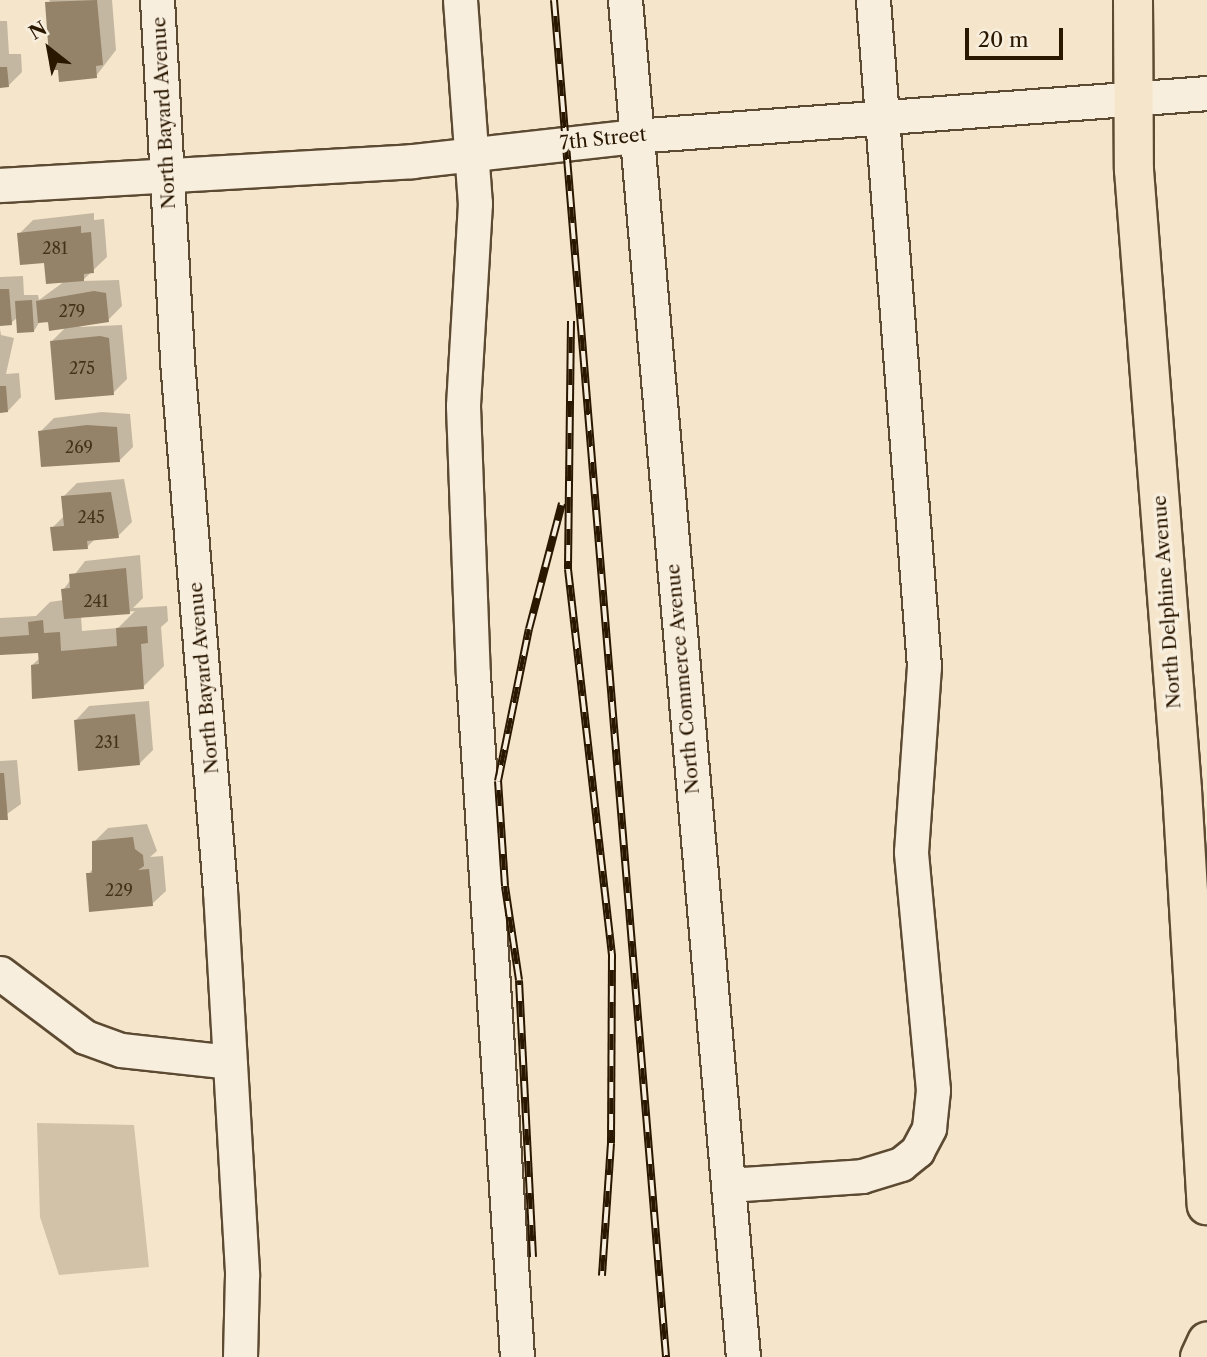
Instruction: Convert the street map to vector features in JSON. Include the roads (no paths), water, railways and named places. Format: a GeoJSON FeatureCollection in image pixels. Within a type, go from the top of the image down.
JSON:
{"type":"FeatureCollection","features":[{"type":"Feature","properties":{"kind":"main road","name":"North Delphine Avenue"},"geometry":{"type":"LineString","coordinates":[[1133,0],[1134,170],[1194,789],[1207,1205]]}},
{"type":"Feature","properties":{"kind":"main road"},"geometry":{"type":"LineString","coordinates":[[1200,1357],[1207,1342]]}},
{"type":"Feature","properties":{"kind":"street","name":"North Bayard Avenue"},"geometry":{"type":"LineString","coordinates":[[157,0],[175,323],[210,758],[229,1062],[242,1275],[240,1357]]}},
{"type":"Feature","properties":{"kind":"street"},"geometry":{"type":"LineString","coordinates":[[460,0],[475,235],[463,406],[474,675],[517,1357]]}},
{"type":"Feature","properties":{"kind":"street","name":"North Commerce Avenue"},"geometry":{"type":"LineString","coordinates":[[625,0],[634,135],[743,1357]]}},
{"type":"Feature","properties":{"kind":"street"},"geometry":{"type":"LineString","coordinates":[[727,1185],[862,1175],[901,1164],[917,1151],[929,1128],[933,1090],[911,852],[924,666],[884,115],[873,0]]}},
{"type":"Feature","properties":{"kind":"street","name":"7th Street"},"geometry":{"type":"LineString","coordinates":[[0,185],[471,155],[634,135],[1207,93]]}},
{"type":"Feature","properties":{"kind":"street"},"geometry":{"type":"LineString","coordinates":[[0,973],[86,1037],[121,1050],[229,1062]]}},
{"type":"Feature","properties":{"kind":"railway"},"geometry":{"type":"LineString","coordinates":[[554,0],[666,1357]]}},
{"type":"Feature","properties":{"kind":"railway"},"geometry":{"type":"LineString","coordinates":[[571,321],[568,569],[612,954],[611,1143],[602,1276]]}},
{"type":"Feature","properties":{"kind":"railway"},"geometry":{"type":"LineString","coordinates":[[533,1257],[519,980],[505,886],[498,781],[529,629],[562,503]]}}]}
